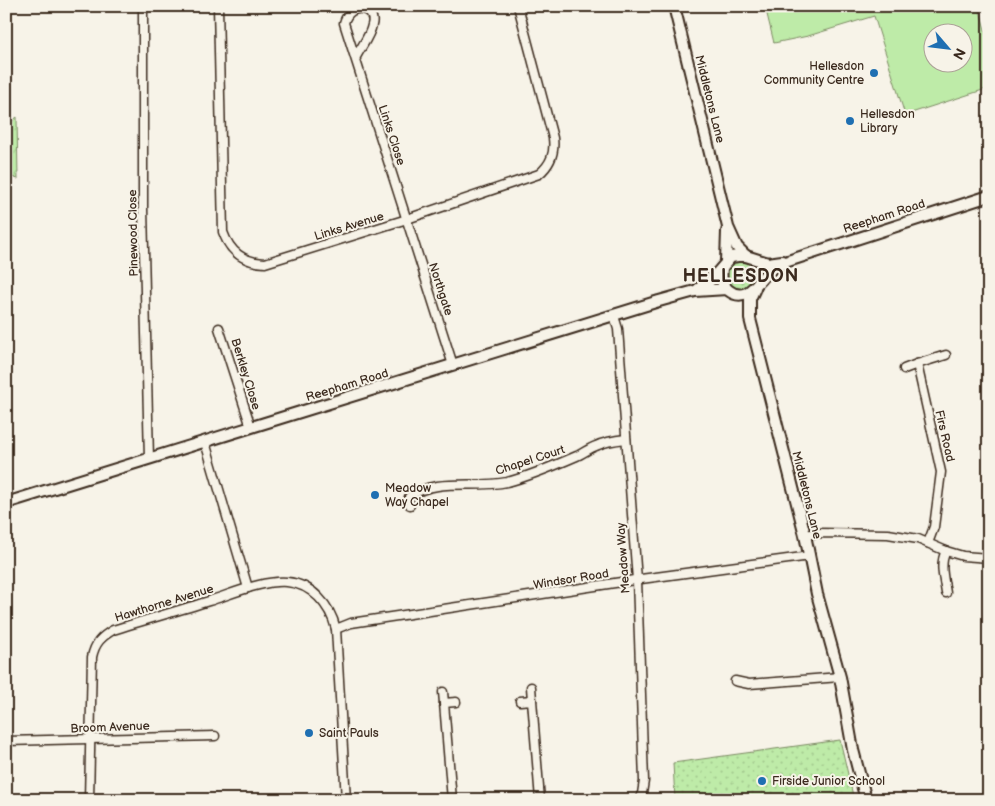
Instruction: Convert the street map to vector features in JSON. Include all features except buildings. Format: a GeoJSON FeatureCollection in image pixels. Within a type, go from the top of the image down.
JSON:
{"type":"FeatureCollection","features":[{"type":"Feature","properties":{"kind":"street","name":"Pinewood Close"},"geometry":{"type":"LineString","coordinates":[[142,6],[149,459]]}},
{"type":"Feature","properties":{"kind":"street","name":"Links Avenue"},"geometry":{"type":"LineString","coordinates":[[218,6],[223,232],[232,251],[240,257],[249,261],[265,263],[407,220],[539,174],[547,168],[554,149],[518,6]]}},
{"type":"Feature","properties":{"kind":"street","name":"Middletons Lane"},"geometry":{"type":"LineString","coordinates":[[674,6],[728,227],[737,247],[748,257]]}},
{"type":"Feature","properties":{"kind":"street","name":"Links Close"},"geometry":{"type":"LineString","coordinates":[[356,57],[372,26],[373,18],[369,12],[357,8],[346,15],[344,23],[407,220]]}},
{"type":"Feature","properties":{"kind":"street","name":"Reepham Road"},"geometry":{"type":"LineString","coordinates":[[6,503],[695,291],[730,291],[741,295],[749,293],[770,271],[788,261],[989,196]]}},
{"type":"Feature","properties":{"kind":"street","name":"Northgate"},"geometry":{"type":"LineString","coordinates":[[407,220],[453,365]]}},
{"type":"Feature","properties":{"kind":"street","name":"Middletons Lane"},"geometry":{"type":"LineString","coordinates":[[724,265],[728,227]]}},
{"type":"Feature","properties":{"kind":"street","name":"Reepham Road"},"geometry":{"type":"LineString","coordinates":[[695,291],[711,280],[724,265],[738,256],[768,263],[788,261]]}},
{"type":"Feature","properties":{"kind":"street"},"geometry":{"type":"LineString","coordinates":[[748,257],[759,268],[757,285]]}},
{"type":"Feature","properties":{"kind":"street"},"geometry":{"type":"LineString","coordinates":[[724,265],[721,277],[730,291]]}},
{"type":"Feature","properties":{"kind":"street","name":"Middletons Lane"},"geometry":{"type":"LineString","coordinates":[[750,319],[750,299],[757,285]]}},
{"type":"Feature","properties":{"kind":"street","name":"Middletons Lane"},"geometry":{"type":"LineString","coordinates":[[730,291],[743,306],[750,319],[805,535],[817,594],[840,677],[853,750],[866,800]]}},
{"type":"Feature","properties":{"kind":"street","name":"Meadow Way"},"geometry":{"type":"LineString","coordinates":[[614,316],[618,329],[637,580],[644,781],[641,800]]}},
{"type":"Feature","properties":{"kind":"street","name":"Berkley Close"},"geometry":{"type":"LineString","coordinates":[[219,328],[251,427]]}},
{"type":"Feature","properties":{"kind":"street"},"geometry":{"type":"LineString","coordinates":[[904,369],[946,355]]}},
{"type":"Feature","properties":{"kind":"street","name":"Firs Road"},"geometry":{"type":"LineString","coordinates":[[917,364],[941,472],[934,527],[928,543]]}},
{"type":"Feature","properties":{"kind":"street","name":"Chapel Court"},"geometry":{"type":"LineString","coordinates":[[400,498],[410,501],[418,490],[432,486],[478,486],[507,482],[581,454],[609,441],[626,439]]}},
{"type":"Feature","properties":{"kind":"street"},"geometry":{"type":"LineString","coordinates":[[205,442],[248,588]]}},
{"type":"Feature","properties":{"kind":"street"},"geometry":{"type":"LineString","coordinates":[[805,535],[818,533],[888,534],[918,539],[963,556],[989,558]]}},
{"type":"Feature","properties":{"kind":"street"},"geometry":{"type":"LineString","coordinates":[[946,551],[943,558],[946,593]]}},
{"type":"Feature","properties":{"kind":"street","name":"Windsor Road"},"geometry":{"type":"LineString","coordinates":[[336,629],[351,623],[810,556]]}},
{"type":"Feature","properties":{"kind":"street","name":"Hawthorne Avenue"},"geometry":{"type":"LineString","coordinates":[[89,800],[92,657],[99,639],[113,630],[248,588],[271,582],[287,582],[303,586],[316,594],[333,616],[336,629],[346,800]]}},
{"type":"Feature","properties":{"kind":"street"},"geometry":{"type":"LineString","coordinates":[[736,681],[749,684],[840,677]]}},
{"type":"Feature","properties":{"kind":"street"},"geometry":{"type":"LineString","coordinates":[[531,687],[540,800]]}},
{"type":"Feature","properties":{"kind":"street"},"geometry":{"type":"LineString","coordinates":[[443,692],[452,800]]}},
{"type":"Feature","properties":{"kind":"street"},"geometry":{"type":"LineString","coordinates":[[520,701],[532,700]]}},
{"type":"Feature","properties":{"kind":"street"},"geometry":{"type":"LineString","coordinates":[[444,703],[456,702]]}},
{"type":"Feature","properties":{"kind":"street","name":"Broom Avenue"},"geometry":{"type":"LineString","coordinates":[[6,741],[215,736]]}},
{"type":"Feature","properties":{"kind":"green space"},"geometry":{"type":"Polygon","coordinates":[[[765,6],[979,6],[989,46],[989,88],[905,115],[874,16],[808,36],[774,43],[765,6]]]}},
{"type":"Feature","properties":{"kind":"green space"},"geometry":{"type":"Polygon","coordinates":[[[17,117],[18,179],[6,175],[5,152],[6,135],[12,122],[17,117]]]}},
{"type":"Feature","properties":{"kind":"green space"},"geometry":{"type":"Polygon","coordinates":[[[741,262],[751,266],[755,276],[751,286],[741,290],[731,286],[727,276],[731,266],[741,262]]]}},
{"type":"Feature","properties":{"kind":"green space","name":"Firside Junior School"},"geometry":{"type":"Polygon","coordinates":[[[840,740],[854,800],[675,800],[673,763],[840,740]]]}},
{"type":"Feature","properties":{"kind":"place","name":"Hellesdon Community Centre"},"geometry":{"type":"Point","coordinates":[874,73]}},
{"type":"Feature","properties":{"kind":"place","name":"Hellesdon Library"},"geometry":{"type":"Point","coordinates":[850,121]}},
{"type":"Feature","properties":{"kind":"place","name":"Meadow Way Chapel"},"geometry":{"type":"Point","coordinates":[375,495]}},
{"type":"Feature","properties":{"kind":"place","name":"Saint Pauls"},"geometry":{"type":"Point","coordinates":[309,733]}},
{"type":"Feature","properties":{"kind":"place","name":"Firside Junior School"},"geometry":{"type":"Point","coordinates":[762,781]}},
{"type":"Feature","properties":{"kind":"district","name":"HELLESDON"},"geometry":{"type":"Point","coordinates":[741,276]}}]}
